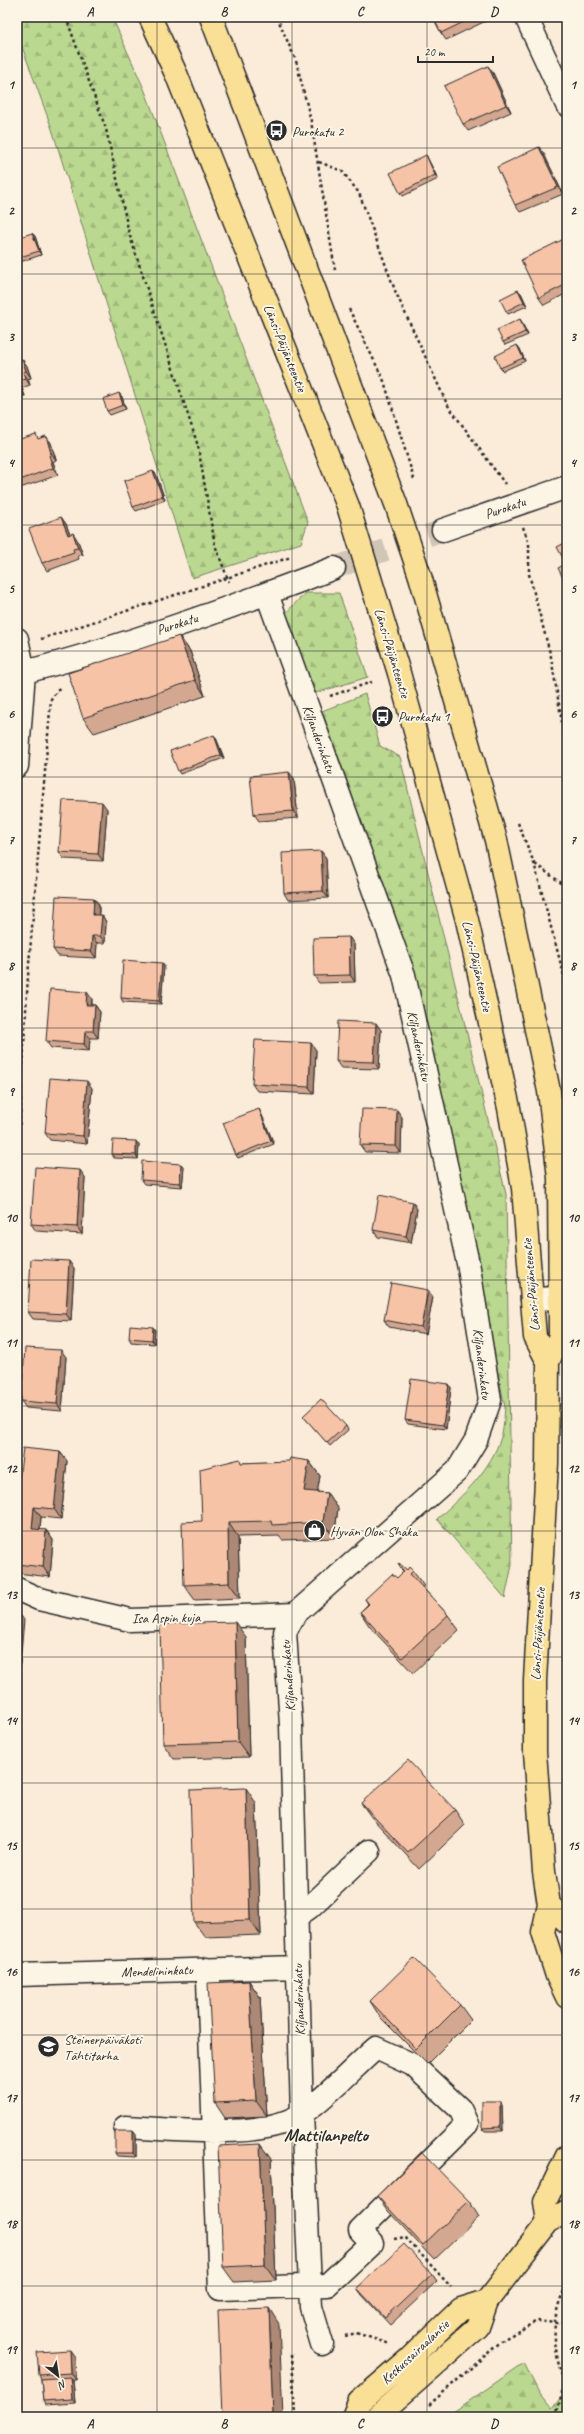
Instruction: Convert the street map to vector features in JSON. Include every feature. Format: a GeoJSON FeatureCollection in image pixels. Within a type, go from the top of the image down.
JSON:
{"type":"FeatureCollection","features":[{"type":"Feature","properties":{"kind":"main road","name":"Länsi-Päijänteentie"},"geometry":{"type":"LineString","coordinates":[[150,17],[177,76],[348,506],[399,673],[467,920],[509,1108],[523,1188],[535,1337],[548,1362]]}},
{"type":"Feature","properties":{"kind":"main road","name":"Länsi-Päijänteentie"},"geometry":{"type":"LineString","coordinates":[[212,17],[396,504],[420,576],[496,840],[549,1091],[559,1178],[560,1336],[548,1362],[547,1463],[535,1681],[535,1752],[544,1872],[549,1905],[543,1932],[567,1997]]}},
{"type":"Feature","properties":{"kind":"main road"},"geometry":{"type":"LineString","coordinates":[[549,1905],[567,1922]]}},
{"type":"Feature","properties":{"kind":"main road"},"geometry":{"type":"LineString","coordinates":[[548,2222],[544,2202],[567,2156]]}},
{"type":"Feature","properties":{"kind":"main road","name":"Keskussairaalantie"},"geometry":{"type":"LineString","coordinates":[[376,2417],[478,2327],[487,2301],[548,2222],[567,2211]]}},
{"type":"Feature","properties":{"kind":"main road","name":"Keskussairaalantie"},"geometry":{"type":"LineString","coordinates":[[353,2417],[359,2402],[409,2360],[461,2309],[487,2301]]}},
{"type":"Feature","properties":{"kind":"street"},"geometry":{"type":"LineString","coordinates":[[526,17],[567,105]]}},
{"type":"Feature","properties":{"kind":"street","name":"Purokatu"},"geometry":{"type":"LineString","coordinates":[[443,530],[567,487]]}},
{"type":"Feature","properties":{"kind":"street","name":"Purokatu"},"geometry":{"type":"LineString","coordinates":[[21,673],[60,663],[267,594],[334,568]]}},
{"type":"Feature","properties":{"kind":"street","name":"Kiljanderinkatu"},"geometry":{"type":"LineString","coordinates":[[267,594],[404,974],[468,1268],[490,1400],[476,1440],[457,1471],[295,1614],[285,1632],[291,1726],[302,2114],[310,2285],[312,2307],[322,2344]]}},
{"type":"Feature","properties":{"kind":"street"},"geometry":{"type":"LineString","coordinates":[[17,766],[21,673],[18,642]]}},
{"type":"Feature","properties":{"kind":"street"},"geometry":{"type":"LineString","coordinates":[[532,1299],[560,1298]]}},
{"type":"Feature","properties":{"kind":"street","name":"Isa Aspin kuja"},"geometry":{"type":"LineString","coordinates":[[17,1590],[39,1599],[130,1620],[295,1614]]}},
{"type":"Feature","properties":{"kind":"street"},"geometry":{"type":"LineString","coordinates":[[296,1917],[310,1907],[369,1851]]}},
{"type":"Feature","properties":{"kind":"street","name":"Mendelininkatu"},"geometry":{"type":"LineString","coordinates":[[17,1975],[298,1967]]}},
{"type":"Feature","properties":{"kind":"street"},"geometry":{"type":"LineString","coordinates":[[125,2127],[213,2130],[242,2131],[283,2122],[302,2114],[376,2048],[413,2065],[460,2109],[467,2124],[360,2230],[372,2243],[327,2286],[310,2285],[220,2289],[213,2130],[207,1969]]}},
{"type":"Feature","properties":{"kind":"path"},"geometry":{"type":"LineString","coordinates":[[66,17],[106,129],[129,233],[198,446],[215,545],[227,578]]}},
{"type":"Feature","properties":{"kind":"path"},"geometry":{"type":"LineString","coordinates":[[277,17],[296,61],[319,162],[332,262],[337,275]]}},
{"type":"Feature","properties":{"kind":"path"},"geometry":{"type":"LineString","coordinates":[[319,162],[342,171],[359,193],[396,294],[447,404],[497,470],[509,490],[529,543],[529,574],[551,657],[567,752]]}},
{"type":"Feature","properties":{"kind":"path"},"geometry":{"type":"LineString","coordinates":[[346,302],[384,381],[416,485]]}},
{"type":"Feature","properties":{"kind":"path"},"geometry":{"type":"LineString","coordinates":[[18,642],[59,634],[289,557],[296,558]]}},
{"type":"Feature","properties":{"kind":"path"},"geometry":{"type":"LineString","coordinates":[[17,1167],[28,976],[51,699],[62,685],[59,634]]}},
{"type":"Feature","properties":{"kind":"path"},"geometry":{"type":"LineString","coordinates":[[306,703],[372,682]]}},
{"type":"Feature","properties":{"kind":"path"},"geometry":{"type":"LineString","coordinates":[[515,817],[534,864],[567,987]]}},
{"type":"Feature","properties":{"kind":"path"},"geometry":{"type":"LineString","coordinates":[[534,864],[567,887]]}},
{"type":"Feature","properties":{"kind":"path"},"geometry":{"type":"LineString","coordinates":[[406,2237],[456,2293]]}},
{"type":"Feature","properties":{"kind":"path"},"geometry":{"type":"LineString","coordinates":[[556,2417],[564,2384],[558,2358],[554,2324],[567,2286]]}},
{"type":"Feature","properties":{"kind":"path"},"geometry":{"type":"LineString","coordinates":[[425,2408],[504,2339],[537,2321],[554,2324],[567,2324]]}},
{"type":"Feature","properties":{"kind":"path"},"geometry":{"type":"LineString","coordinates":[[292,2354],[295,2417]]}},
{"type":"Feature","properties":{"kind":"path"},"geometry":{"type":"LineString","coordinates":[[564,2384],[567,2387]]}},
{"type":"Feature","properties":{"kind":"green space"},"geometry":{"type":"Polygon","coordinates":[[[17,17],[112,17],[145,91],[308,522],[301,543],[192,578],[52,129],[17,33],[17,17]]]}},
{"type":"Feature","properties":{"kind":"green space"},"geometry":{"type":"Polygon","coordinates":[[[305,593],[339,593],[368,677],[316,693],[283,616],[305,593]]]}},
{"type":"Feature","properties":{"kind":"green space"},"geometry":{"type":"Polygon","coordinates":[[[365,694],[380,746],[400,757],[506,1194],[512,1565],[505,1598],[437,1519],[457,1501],[491,1460],[502,1434],[505,1407],[414,969],[322,711],[365,694]]]}},
{"type":"Feature","properties":{"kind":"green space"},"geometry":{"type":"Polygon","coordinates":[[[524,2363],[539,2393],[552,2409],[567,2389],[567,2417],[446,2417],[524,2363]]]}},
{"type":"Feature","properties":{"kind":"building"},"geometry":{"type":"Polygon","coordinates":[[[433,17],[474,17],[441,33],[433,17]]]}},
{"type":"Feature","properties":{"kind":"building"},"geometry":{"type":"Polygon","coordinates":[[[488,66],[506,105],[463,124],[444,86],[488,66]]]}},
{"type":"Feature","properties":{"kind":"building"},"geometry":{"type":"Polygon","coordinates":[[[539,147],[558,187],[515,205],[497,167],[539,147]]]}},
{"type":"Feature","properties":{"kind":"building"},"geometry":{"type":"Polygon","coordinates":[[[426,155],[435,175],[400,193],[390,173],[426,155]]]}},
{"type":"Feature","properties":{"kind":"building"},"geometry":{"type":"Polygon","coordinates":[[[32,233],[39,251],[17,258],[17,238],[32,233]]]}},
{"type":"Feature","properties":{"kind":"building"},"geometry":{"type":"Polygon","coordinates":[[[566,238],[567,284],[539,298],[521,260],[566,238]]]}},
{"type":"Feature","properties":{"kind":"building"},"geometry":{"type":"Polygon","coordinates":[[[518,290],[524,302],[506,311],[500,299],[518,290]]]}},
{"type":"Feature","properties":{"kind":"building"},"geometry":{"type":"Polygon","coordinates":[[[520,319],[525,332],[503,342],[497,330],[520,319]]]}},
{"type":"Feature","properties":{"kind":"building"},"geometry":{"type":"Polygon","coordinates":[[[517,345],[523,358],[500,368],[495,356],[517,345]]]}},
{"type":"Feature","properties":{"kind":"building"},"geometry":{"type":"Polygon","coordinates":[[[22,359],[26,371],[23,372],[25,378],[17,381],[17,360],[22,359]]]}},
{"type":"Feature","properties":{"kind":"building"},"geometry":{"type":"Polygon","coordinates":[[[17,381],[20,389],[17,390],[17,381]]]}},
{"type":"Feature","properties":{"kind":"building"},"geometry":{"type":"Polygon","coordinates":[[[119,393],[123,405],[107,411],[103,399],[119,393]]]}},
{"type":"Feature","properties":{"kind":"building"},"geometry":{"type":"Polygon","coordinates":[[[36,434],[38,439],[46,436],[51,453],[49,455],[53,468],[17,481],[17,440],[36,434]]]}},
{"type":"Feature","properties":{"kind":"building"},"geometry":{"type":"Polygon","coordinates":[[[153,471],[162,496],[133,507],[124,481],[153,471]]]}},
{"type":"Feature","properties":{"kind":"building"},"geometry":{"type":"Polygon","coordinates":[[[61,517],[68,535],[73,533],[78,548],[73,549],[74,552],[42,563],[29,529],[61,517]]]}},
{"type":"Feature","properties":{"kind":"building"},"geometry":{"type":"Polygon","coordinates":[[[567,542],[567,576],[563,578],[558,568],[566,564],[557,547],[567,542]]]}},
{"type":"Feature","properties":{"kind":"building"},"geometry":{"type":"Polygon","coordinates":[[[179,636],[195,680],[83,718],[68,673],[179,636]]]}},
{"type":"Feature","properties":{"kind":"building"},"geometry":{"type":"Polygon","coordinates":[[[214,735],[221,755],[178,771],[170,751],[214,735]]]}},
{"type":"Feature","properties":{"kind":"building"},"geometry":{"type":"Polygon","coordinates":[[[289,772],[293,811],[254,814],[250,776],[289,772]]]}},
{"type":"Feature","properties":{"kind":"building"},"geometry":{"type":"Polygon","coordinates":[[[63,800],[102,802],[98,854],[59,852],[63,800]]]}},
{"type":"Feature","properties":{"kind":"building"},"geometry":{"type":"Polygon","coordinates":[[[321,851],[323,891],[284,893],[282,853],[321,851]]]}},
{"type":"Feature","properties":{"kind":"building"},"geometry":{"type":"Polygon","coordinates":[[[56,896],[94,898],[93,915],[102,915],[100,936],[92,936],[91,951],[53,949],[56,896]]]}},
{"type":"Feature","properties":{"kind":"building"},"geometry":{"type":"Polygon","coordinates":[[[349,937],[350,975],[314,976],[313,938],[349,937]]]}},
{"type":"Feature","properties":{"kind":"building"},"geometry":{"type":"Polygon","coordinates":[[[123,960],[162,963],[159,1001],[121,998],[123,960]]]}},
{"type":"Feature","properties":{"kind":"building"},"geometry":{"type":"Polygon","coordinates":[[[50,989],[87,992],[86,1005],[95,1005],[93,1031],[85,1031],[84,1044],[46,1041],[50,989]]]}},
{"type":"Feature","properties":{"kind":"building"},"geometry":{"type":"Polygon","coordinates":[[[338,1021],[376,1023],[374,1062],[336,1061],[338,1021]]]}},
{"type":"Feature","properties":{"kind":"building"},"geometry":{"type":"Polygon","coordinates":[[[255,1040],[311,1043],[309,1087],[252,1084],[255,1040]]]}},
{"type":"Feature","properties":{"kind":"building"},"geometry":{"type":"Polygon","coordinates":[[[50,1078],[87,1081],[83,1136],[45,1133],[50,1078]]]}},
{"type":"Feature","properties":{"kind":"building"},"geometry":{"type":"Polygon","coordinates":[[[259,1109],[271,1141],[236,1155],[223,1123],[259,1109]]]}},
{"type":"Feature","properties":{"kind":"building"},"geometry":{"type":"Polygon","coordinates":[[[362,1109],[397,1110],[396,1146],[360,1145],[362,1109]]]}},
{"type":"Feature","properties":{"kind":"building"},"geometry":{"type":"Polygon","coordinates":[[[113,1140],[136,1141],[136,1155],[112,1154],[113,1140]]]}},
{"type":"Feature","properties":{"kind":"building"},"geometry":{"type":"Polygon","coordinates":[[[142,1161],[181,1164],[180,1183],[141,1180],[142,1161]]]}},
{"type":"Feature","properties":{"kind":"building"},"geometry":{"type":"Polygon","coordinates":[[[35,1167],[80,1170],[77,1227],[31,1224],[35,1167]]]}},
{"type":"Feature","properties":{"kind":"building"},"geometry":{"type":"Polygon","coordinates":[[[379,1195],[413,1202],[406,1236],[373,1230],[379,1195]]]}},
{"type":"Feature","properties":{"kind":"building"},"geometry":{"type":"Polygon","coordinates":[[[31,1259],[69,1261],[66,1314],[28,1312],[31,1259]]]}},
{"type":"Feature","properties":{"kind":"building"},"geometry":{"type":"Polygon","coordinates":[[[391,1283],[428,1290],[421,1327],[384,1320],[391,1283]]]}},
{"type":"Feature","properties":{"kind":"building"},"geometry":{"type":"Polygon","coordinates":[[[130,1325],[153,1327],[152,1340],[129,1338],[130,1325]]]}},
{"type":"Feature","properties":{"kind":"building"},"geometry":{"type":"Polygon","coordinates":[[[25,1348],[61,1350],[57,1404],[21,1401],[25,1348]]]}},
{"type":"Feature","properties":{"kind":"building"},"geometry":{"type":"Polygon","coordinates":[[[411,1379],[449,1384],[443,1425],[405,1420],[411,1379]]]}},
{"type":"Feature","properties":{"kind":"building"},"geometry":{"type":"Polygon","coordinates":[[[321,1399],[346,1426],[327,1443],[303,1416],[321,1399]]]}},
{"type":"Feature","properties":{"kind":"building"},"geometry":{"type":"Polygon","coordinates":[[[23,1448],[60,1452],[54,1509],[34,1507],[32,1529],[46,1530],[43,1567],[17,1564],[17,1480],[19,1480],[23,1448]]]}},
{"type":"Feature","properties":{"kind":"building"},"geometry":{"type":"Polygon","coordinates":[[[290,1458],[309,1461],[304,1491],[327,1493],[323,1522],[272,1525],[271,1521],[228,1522],[229,1583],[184,1585],[182,1522],[202,1521],[200,1469],[240,1459],[241,1463],[289,1461],[290,1458]]]}},
{"type":"Feature","properties":{"kind":"building"},"geometry":{"type":"Polygon","coordinates":[[[399,1563],[407,1570],[409,1567],[413,1571],[410,1574],[448,1615],[402,1658],[360,1612],[369,1604],[365,1599],[392,1574],[397,1578],[404,1571],[398,1564],[399,1563]]]}},
{"type":"Feature","properties":{"kind":"building"},"geometry":{"type":"Polygon","coordinates":[[[17,1613],[19,1613],[17,1638],[17,1613]]]}},
{"type":"Feature","properties":{"kind":"building"},"geometry":{"type":"Polygon","coordinates":[[[235,1622],[238,1742],[163,1744],[160,1624],[235,1622]]]}},
{"type":"Feature","properties":{"kind":"building"},"geometry":{"type":"Polygon","coordinates":[[[408,1760],[455,1810],[408,1853],[361,1803],[408,1760]]]}},
{"type":"Feature","properties":{"kind":"building"},"geometry":{"type":"Polygon","coordinates":[[[246,1788],[250,1920],[194,1922],[190,1790],[246,1788]]]}},
{"type":"Feature","properties":{"kind":"building"},"geometry":{"type":"Polygon","coordinates":[[[414,1958],[460,2005],[416,2049],[370,2001],[414,1958]]]}},
{"type":"Feature","properties":{"kind":"building"},"geometry":{"type":"Polygon","coordinates":[[[249,1981],[256,2101],[215,2103],[208,1983],[249,1981]]]}},
{"type":"Feature","properties":{"kind":"building"},"geometry":{"type":"Polygon","coordinates":[[[482,2101],[500,2101],[500,2127],[482,2128],[482,2101]]]}},
{"type":"Feature","properties":{"kind":"building"},"geometry":{"type":"Polygon","coordinates":[[[115,2131],[133,2131],[133,2153],[115,2153],[115,2131]]]}},
{"type":"Feature","properties":{"kind":"building"},"geometry":{"type":"Polygon","coordinates":[[[260,2144],[265,2265],[223,2267],[218,2146],[260,2144]]]}},
{"type":"Feature","properties":{"kind":"building"},"geometry":{"type":"Polygon","coordinates":[[[422,2153],[469,2201],[423,2245],[377,2196],[422,2153]]]}},
{"type":"Feature","properties":{"kind":"building"},"geometry":{"type":"Polygon","coordinates":[[[404,2244],[432,2274],[385,2318],[357,2288],[404,2244]]]}},
{"type":"Feature","properties":{"kind":"building"},"geometry":{"type":"Polygon","coordinates":[[[269,2308],[273,2417],[222,2417],[218,2310],[269,2308]]]}},
{"type":"Feature","properties":{"kind":"building"},"geometry":{"type":"Polygon","coordinates":[[[70,2350],[71,2373],[39,2375],[37,2352],[70,2350]]]}},
{"type":"Feature","properties":{"kind":"building"},"geometry":{"type":"Polygon","coordinates":[[[70,2377],[72,2399],[43,2401],[41,2379],[70,2377]]]}},
{"type":"Feature","properties":{"kind":"tunnel"},"geometry":{"type":"LineString","coordinates":[[334,568],[443,530]]}},
{"type":"Feature","properties":{"kind":"place","name":"Purokatu 2"},"geometry":{"type":"Point","coordinates":[277,131]}},
{"type":"Feature","properties":{"kind":"place","name":"Purokatu 1"},"geometry":{"type":"Point","coordinates":[382,716]}},
{"type":"Feature","properties":{"kind":"place","name":"Hyvän Olon Shaka"},"geometry":{"type":"Point","coordinates":[315,1531]}},
{"type":"Feature","properties":{"kind":"place","name":"Steinerpäiväkoti Tähtitarha"},"geometry":{"type":"Point","coordinates":[49,2047]}},
{"type":"Feature","properties":{"kind":"district","name":"Mattilanpelto"},"geometry":{"type":"Point","coordinates":[326,2135]}}]}
